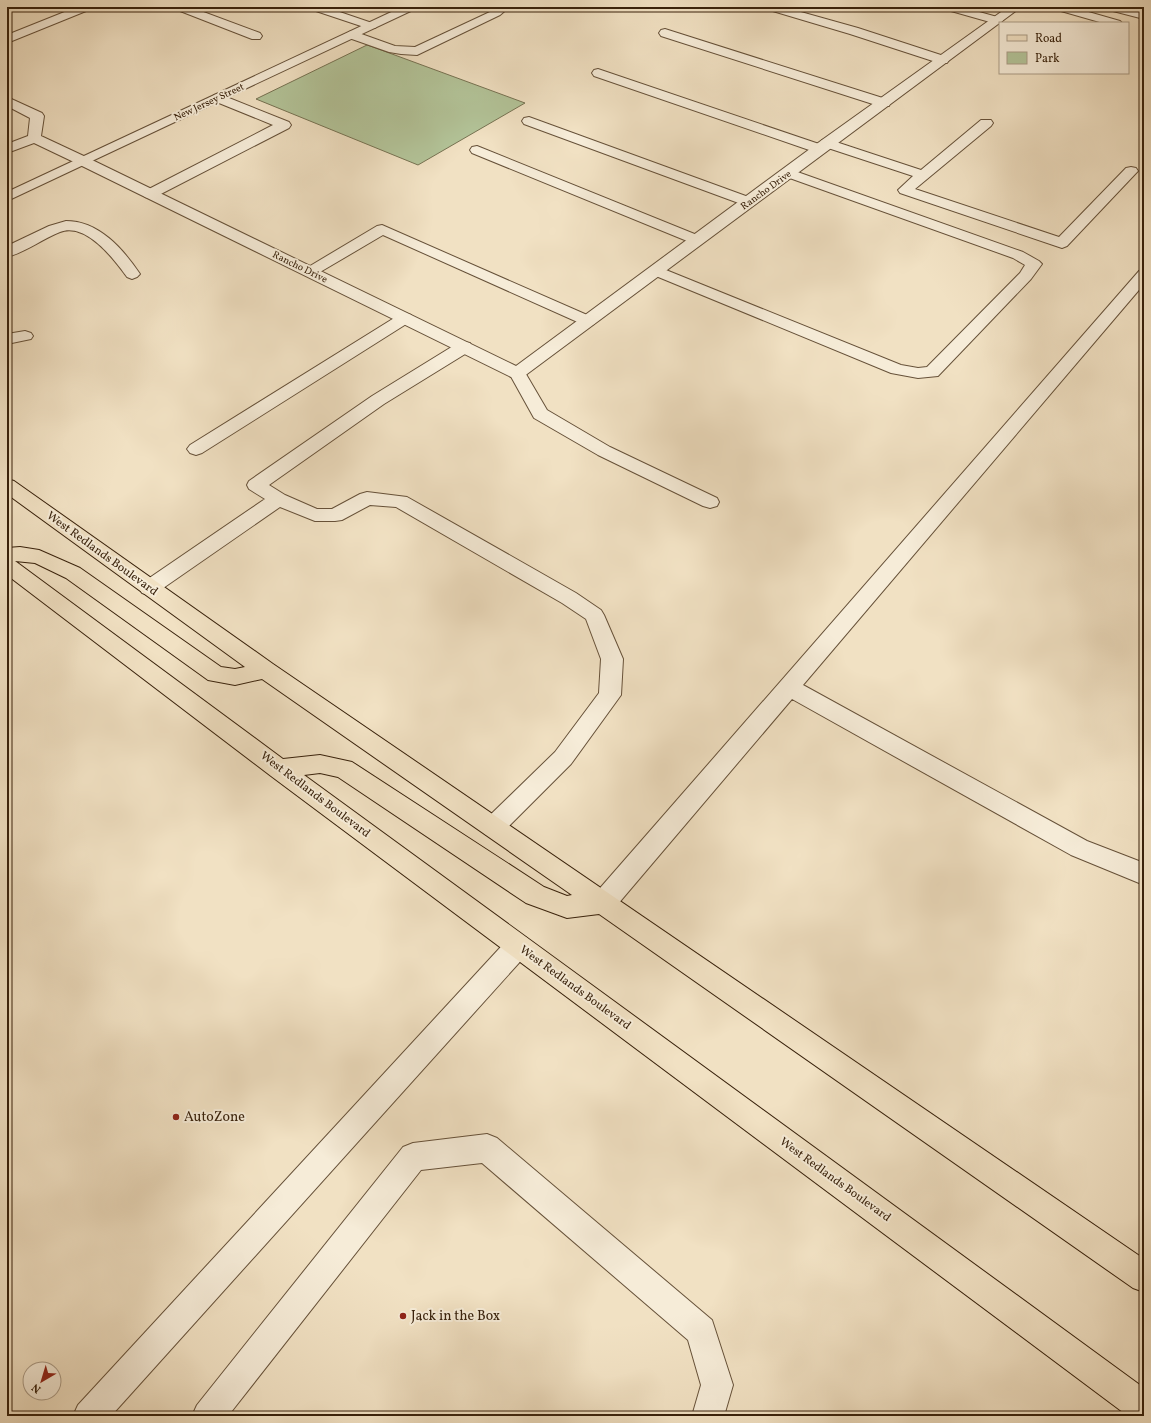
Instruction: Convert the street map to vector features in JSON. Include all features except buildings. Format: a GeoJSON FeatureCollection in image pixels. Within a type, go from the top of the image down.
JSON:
{"type":"FeatureCollection","features":[{"type":"Feature","properties":{"kind":"main road","name":"West Redlands Boulevard"},"geometry":{"type":"LineString","coordinates":[[7,485],[265,670],[1144,1277]]}},
{"type":"Feature","properties":{"kind":"main road"},"geometry":{"type":"LineString","coordinates":[[7,555],[20,554],[39,557],[73,573],[216,674],[235,677],[265,670]]}},
{"type":"Feature","properties":{"kind":"main road","name":"West Redlands Boulevard"},"geometry":{"type":"LineString","coordinates":[[7,566],[518,946],[1144,1408]]}},
{"type":"Feature","properties":{"kind":"main road"},"geometry":{"type":"LineString","coordinates":[[280,769],[320,764],[344,770],[535,895],[567,907],[603,903]]}},
{"type":"Feature","properties":{"kind":"street"},"geometry":{"type":"LineString","coordinates":[[7,39],[87,7]]}},
{"type":"Feature","properties":{"kind":"street"},"geometry":{"type":"LineString","coordinates":[[179,7],[256,36]]}},
{"type":"Feature","properties":{"kind":"street"},"geometry":{"type":"LineString","coordinates":[[314,7],[371,26]]}},
{"type":"Feature","properties":{"kind":"street","name":"New Jersey Street"},"geometry":{"type":"LineString","coordinates":[[7,197],[411,7]]}},
{"type":"Feature","properties":{"kind":"street"},"geometry":{"type":"LineString","coordinates":[[353,35],[399,50],[410,52],[417,51],[496,13],[500,9],[498,7]]}},
{"type":"Feature","properties":{"kind":"street"},"geometry":{"type":"LineString","coordinates":[[770,7],[854,31],[943,60]]}},
{"type":"Feature","properties":{"kind":"street"},"geometry":{"type":"LineString","coordinates":[[948,7],[997,20]]}},
{"type":"Feature","properties":{"kind":"street","name":"Rancho Drive"},"geometry":{"type":"LineString","coordinates":[[34,138],[517,373],[789,173],[823,146],[1015,7]]}},
{"type":"Feature","properties":{"kind":"street"},"geometry":{"type":"LineString","coordinates":[[1058,7],[1108,22]]}},
{"type":"Feature","properties":{"kind":"street"},"geometry":{"type":"LineString","coordinates":[[1115,8],[1144,16]]}},
{"type":"Feature","properties":{"kind":"street"},"geometry":{"type":"LineString","coordinates":[[665,33],[884,103]]}},
{"type":"Feature","properties":{"kind":"street"},"geometry":{"type":"LineString","coordinates":[[598,73],[823,146],[923,175]]}},
{"type":"Feature","properties":{"kind":"street"},"geometry":{"type":"LineString","coordinates":[[150,194],[284,125],[219,98]]}},
{"type":"Feature","properties":{"kind":"street"},"geometry":{"type":"LineString","coordinates":[[7,101],[38,116],[34,138],[7,149]]}},
{"type":"Feature","properties":{"kind":"street"},"geometry":{"type":"LineString","coordinates":[[529,121],[749,202]]}},
{"type":"Feature","properties":{"kind":"street"},"geometry":{"type":"LineString","coordinates":[[986,123],[905,190],[1062,243],[1131,171]]}},
{"type":"Feature","properties":{"kind":"street"},"geometry":{"type":"LineString","coordinates":[[477,150],[697,240]]}},
{"type":"Feature","properties":{"kind":"street"},"geometry":{"type":"LineString","coordinates":[[656,271],[898,369],[918,374],[932,372],[1026,276],[1034,264],[1018,255],[789,173]]}},
{"type":"Feature","properties":{"kind":"street"},"geometry":{"type":"LineString","coordinates":[[7,252],[54,229],[66,225],[76,225],[97,235],[123,260],[132,274]]}},
{"type":"Feature","properties":{"kind":"street"},"geometry":{"type":"LineString","coordinates":[[310,272],[382,229],[588,321]]}},
{"type":"Feature","properties":{"kind":"street"},"geometry":{"type":"LineString","coordinates":[[603,903],[1144,274]]}},
{"type":"Feature","properties":{"kind":"street"},"geometry":{"type":"LineString","coordinates":[[196,449],[405,318]]}},
{"type":"Feature","properties":{"kind":"street"},"geometry":{"type":"LineString","coordinates":[[7,339],[25,336]]}},
{"type":"Feature","properties":{"kind":"street"},"geometry":{"type":"LineString","coordinates":[[464,347],[378,400],[256,485],[278,499],[315,515],[335,515],[368,498],[400,501],[569,598],[594,615],[612,659],[610,694],[563,758],[493,827]]}},
{"type":"Feature","properties":{"kind":"street"},"geometry":{"type":"LineString","coordinates":[[517,373],[540,414],[604,451],[710,502]]}},
{"type":"Feature","properties":{"kind":"street"},"geometry":{"type":"LineString","coordinates":[[149,588],[278,499]]}},
{"type":"Feature","properties":{"kind":"street"},"geometry":{"type":"LineString","coordinates":[[789,687],[1079,848],[1144,874]]}},
{"type":"Feature","properties":{"kind":"street"},"geometry":{"type":"LineString","coordinates":[[89,1416],[518,946]]}},
{"type":"Feature","properties":{"kind":"street"},"geometry":{"type":"LineString","coordinates":[[208,1416],[413,1157],[487,1148],[701,1331],[717,1385],[708,1416]]}},
{"type":"Feature","properties":{"kind":"green space"},"geometry":{"type":"Polygon","coordinates":[[[367,45],[525,103],[418,165],[256,99],[367,45]]]}},
{"type":"Feature","properties":{"kind":"place","name":"AutoZone"},"geometry":{"type":"Point","coordinates":[176,1117]}},
{"type":"Feature","properties":{"kind":"place","name":"Jack in the Box"},"geometry":{"type":"Point","coordinates":[403,1316]}}]}
